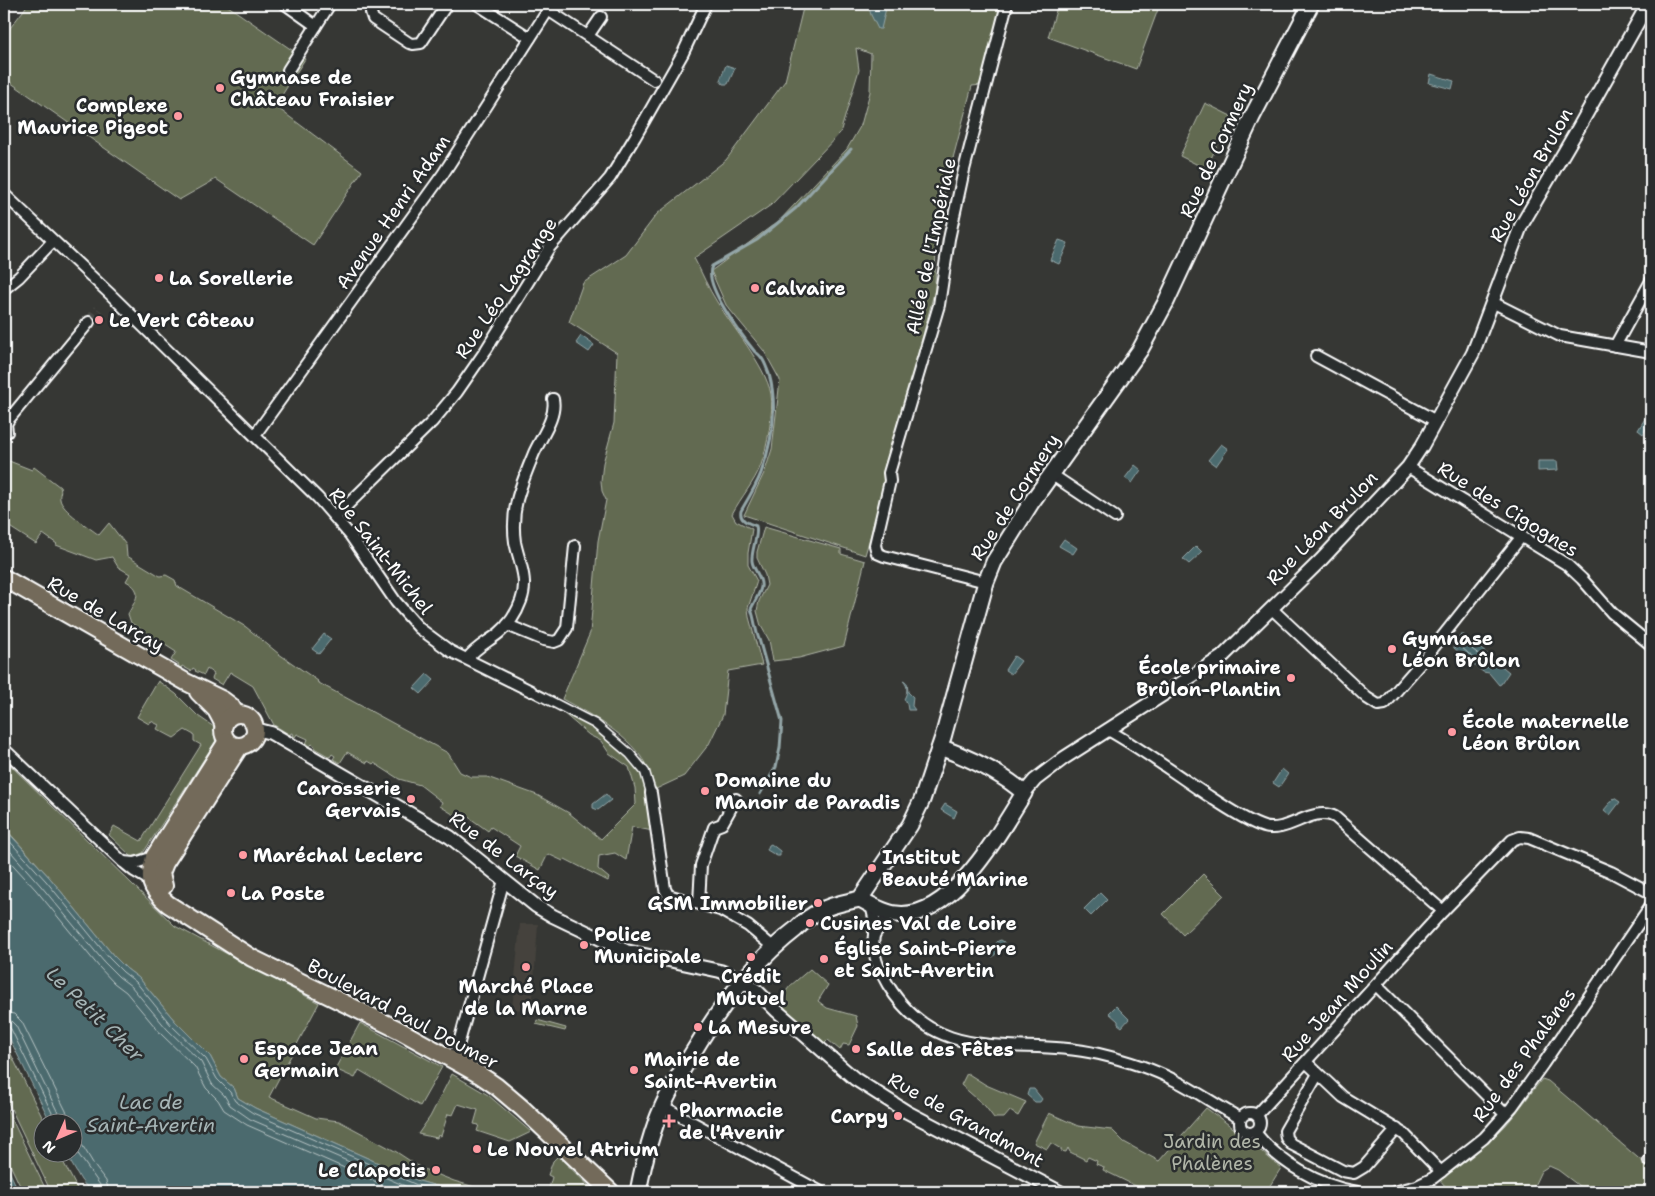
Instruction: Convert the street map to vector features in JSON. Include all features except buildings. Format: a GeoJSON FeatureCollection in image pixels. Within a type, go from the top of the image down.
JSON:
{"type":"FeatureCollection","features":[{"type":"Feature","properties":{"kind":"main road","name":"Rue de Cormery"},"geometry":{"type":"LineString","coordinates":[[866,902],[910,825],[922,800],[940,747],[986,582],[994,562],[1031,503],[1140,350],[1166,302],[1252,117],[1311,4]]}},
{"type":"Feature","properties":{"kind":"main road","name":"Rue de Larçay"},"geometry":{"type":"LineString","coordinates":[[4,578],[188,684],[216,710],[232,731],[246,716],[250,719],[255,729]]}},
{"type":"Feature","properties":{"kind":"main road"},"geometry":{"type":"LineString","coordinates":[[232,731],[250,742],[255,729]]}},
{"type":"Feature","properties":{"kind":"main road"},"geometry":{"type":"LineString","coordinates":[[151,881],[150,871],[154,857],[232,731]]}},
{"type":"Feature","properties":{"kind":"main road"},"geometry":{"type":"LineString","coordinates":[[183,912],[167,893],[162,878],[162,868],[232,731]]}},
{"type":"Feature","properties":{"kind":"main road"},"geometry":{"type":"LineString","coordinates":[[940,747],[970,759],[1003,777],[1024,793]]}},
{"type":"Feature","properties":{"kind":"main road","name":"Rue Léon Brulon"},"geometry":{"type":"LineString","coordinates":[[866,902],[890,913],[904,914],[920,912],[933,906],[975,867],[1024,793]]}},
{"type":"Feature","properties":{"kind":"main road","name":"Boulevard Paul Doumer"},"geometry":{"type":"LineString","coordinates":[[151,881],[153,889],[168,904],[252,958],[399,1030],[480,1075],[507,1094],[612,1192]]}},
{"type":"Feature","properties":{"kind":"main road"},"geometry":{"type":"LineString","coordinates":[[638,1192],[662,1106],[715,1016],[742,980],[773,947],[821,910],[833,905],[866,902]]}},
{"type":"Feature","properties":{"kind":"street"},"geometry":{"type":"LineString","coordinates":[[285,4],[316,26]]}},
{"type":"Feature","properties":{"kind":"street"},"geometry":{"type":"LineString","coordinates":[[288,70],[330,4]]}},
{"type":"Feature","properties":{"kind":"street"},"geometry":{"type":"LineString","coordinates":[[372,4],[371,13],[374,19],[409,42],[418,44],[421,43],[447,4]]}},
{"type":"Feature","properties":{"kind":"street"},"geometry":{"type":"LineString","coordinates":[[477,4],[530,38]]}},
{"type":"Feature","properties":{"kind":"street","name":"Rue Léo Lagrange"},"geometry":{"type":"LineString","coordinates":[[335,517],[432,422],[457,392],[486,350],[549,248],[610,178],[683,53],[706,4]]}},
{"type":"Feature","properties":{"kind":"street","name":"Allée de l'Impériale"},"geometry":{"type":"LineString","coordinates":[[986,582],[884,556],[877,553],[875,545],[890,481],[889,473],[939,305],[949,239],[964,170],[1007,4]]}},
{"type":"Feature","properties":{"kind":"street","name":"Rue Léon Brulon"},"geometry":{"type":"LineString","coordinates":[[1024,793],[1046,771],[1222,657],[1321,560],[1408,466],[1422,446],[1472,353],[1521,226],[1648,4]]}},
{"type":"Feature","properties":{"kind":"street"},"geometry":{"type":"LineString","coordinates":[[550,7],[588,36],[654,80]]}},
{"type":"Feature","properties":{"kind":"street","name":"Avenue Henri Adam"},"geometry":{"type":"LineString","coordinates":[[255,435],[443,174],[550,7]]}},
{"type":"Feature","properties":{"kind":"street"},"geometry":{"type":"LineString","coordinates":[[588,36],[600,17]]}},
{"type":"Feature","properties":{"kind":"street","name":"Rue Saint-Michel"},"geometry":{"type":"LineString","coordinates":[[4,194],[318,498],[358,547],[405,614],[419,628],[435,641],[467,659],[595,724],[630,754],[645,772],[651,793],[665,888],[668,895],[720,910],[748,926],[773,947]]}},
{"type":"Feature","properties":{"kind":"street"},"geometry":{"type":"LineString","coordinates":[[4,289],[19,277],[54,241]]}},
{"type":"Feature","properties":{"kind":"street"},"geometry":{"type":"LineString","coordinates":[[1615,346],[1651,281]]}},
{"type":"Feature","properties":{"kind":"street"},"geometry":{"type":"LineString","coordinates":[[1492,302],[1560,336],[1651,352]]}},
{"type":"Feature","properties":{"kind":"street"},"geometry":{"type":"LineString","coordinates":[[7,432],[6,424],[9,419],[88,322]]}},
{"type":"Feature","properties":{"kind":"street"},"geometry":{"type":"LineString","coordinates":[[1316,356],[1436,421]]}},
{"type":"Feature","properties":{"kind":"street"},"geometry":{"type":"LineString","coordinates":[[467,659],[475,650],[507,625],[520,603],[524,577],[514,534],[515,513],[530,464],[553,412],[553,400]]}},
{"type":"Feature","properties":{"kind":"street","name":"Rue des Cigognes"},"geometry":{"type":"LineString","coordinates":[[1408,466],[1555,556],[1574,570],[1612,613],[1651,645]]}},
{"type":"Feature","properties":{"kind":"street"},"geometry":{"type":"LineString","coordinates":[[1052,474],[1115,517]]}},
{"type":"Feature","properties":{"kind":"street"},"geometry":{"type":"LineString","coordinates":[[1272,609],[1367,698],[1378,705],[1385,704],[1426,657],[1522,536]]}},
{"type":"Feature","properties":{"kind":"street"},"geometry":{"type":"LineString","coordinates":[[507,625],[544,640],[554,642],[560,640],[567,628],[575,546]]}},
{"type":"Feature","properties":{"kind":"street","name":"Rue de Larçay"},"geometry":{"type":"LineString","coordinates":[[255,729],[271,733],[450,836],[504,880],[553,916],[626,951],[720,971],[742,980]]}},
{"type":"Feature","properties":{"kind":"street"},"geometry":{"type":"LineString","coordinates":[[1108,730],[1220,804],[1265,827],[1276,828],[1319,814],[1328,813],[1334,816],[1443,911]]}},
{"type":"Feature","properties":{"kind":"street"},"geometry":{"type":"LineString","coordinates":[[4,749],[123,862],[151,881]]}},
{"type":"Feature","properties":{"kind":"street"},"geometry":{"type":"LineString","coordinates":[[699,903],[701,865],[714,827],[722,824],[736,798]]}},
{"type":"Feature","properties":{"kind":"street","name":"Rue Jean Moulin"},"geometry":{"type":"LineString","coordinates":[[1257,1115],[1443,911],[1512,840],[1520,837],[1529,838],[1611,872],[1651,893]]}},
{"type":"Feature","properties":{"kind":"street"},"geometry":{"type":"LineString","coordinates":[[123,862],[135,863],[154,857]]}},
{"type":"Feature","properties":{"kind":"street"},"geometry":{"type":"LineString","coordinates":[[452,1059],[458,1046],[504,880]]}},
{"type":"Feature","properties":{"kind":"street"},"geometry":{"type":"LineString","coordinates":[[866,902],[874,918],[873,951],[876,961],[895,994],[908,1010],[920,1020],[942,1033],[974,1044],[1067,1048],[1135,1064],[1174,1080],[1240,1118]]}},
{"type":"Feature","properties":{"kind":"street","name":"Rue des Phalènes"},"geometry":{"type":"LineString","coordinates":[[1394,1192],[1417,1186],[1433,1178],[1484,1138],[1543,1064],[1651,905]]}},
{"type":"Feature","properties":{"kind":"street"},"geometry":{"type":"LineString","coordinates":[[874,935],[890,913]]}},
{"type":"Feature","properties":{"kind":"street","name":"Rue de Grandmont"},"geometry":{"type":"LineString","coordinates":[[742,980],[757,991],[777,1011],[855,1079],[907,1112],[1052,1190]]}},
{"type":"Feature","properties":{"kind":"street"},"geometry":{"type":"LineString","coordinates":[[1376,985],[1505,1114]]}},
{"type":"Feature","properties":{"kind":"street"},"geometry":{"type":"LineString","coordinates":[[1306,1062],[1347,1100],[1397,1129],[1411,1140],[1441,1172]]}},
{"type":"Feature","properties":{"kind":"street"},"geometry":{"type":"LineString","coordinates":[[1318,1074],[1285,1131],[1286,1138],[1291,1144],[1343,1172],[1354,1173],[1364,1166],[1397,1129]]}},
{"type":"Feature","properties":{"kind":"street"},"geometry":{"type":"LineString","coordinates":[[662,1106],[821,1192]]}},
{"type":"Feature","properties":{"kind":"street"},"geometry":{"type":"LineString","coordinates":[[1248,1112],[1257,1115],[1260,1124],[1255,1132],[1248,1133],[1240,1125],[1240,1118],[1248,1112]]}},
{"type":"Feature","properties":{"kind":"street"},"geometry":{"type":"LineString","coordinates":[[1255,1132],[1263,1142],[1296,1169],[1330,1185],[1357,1192]]}},
{"type":"Feature","properties":{"kind":"shaded area","name":"Marché Place de la Marne"},"geometry":{"type":"Polygon","coordinates":[[[520,924],[538,924],[532,1011],[512,1009],[520,924]]]}},
{"type":"Feature","properties":{"kind":"green space"},"geometry":{"type":"Polygon","coordinates":[[[22,4],[225,4],[305,59],[275,106],[362,171],[313,245],[216,179],[179,200],[4,78],[4,36],[26,7],[22,4]]]}},
{"type":"Feature","properties":{"kind":"green space"},"geometry":{"type":"Polygon","coordinates":[[[804,4],[1004,4],[981,85],[972,86],[947,181],[936,235],[935,289],[889,456],[877,513],[865,555],[744,515],[765,471],[772,449],[780,380],[764,351],[726,305],[711,271],[780,220],[847,149],[861,125],[870,92],[871,54],[856,48],[859,70],[840,133],[771,205],[694,258],[714,297],[762,371],[771,394],[772,410],[766,449],[761,465],[732,514],[736,521],[752,529],[748,565],[757,581],[748,608],[762,665],[728,671],[723,715],[709,744],[684,776],[656,789],[651,775],[640,756],[621,736],[610,727],[562,699],[590,633],[598,541],[606,500],[602,491],[601,481],[603,463],[614,423],[617,353],[569,322],[583,283],[626,255],[657,214],[726,160],[785,81],[804,4]]]}},
{"type":"Feature","properties":{"kind":"green space"},"geometry":{"type":"Polygon","coordinates":[[[1058,4],[1160,4],[1136,69],[1048,37],[1058,4]]]}},
{"type":"Feature","properties":{"kind":"green space"},"geometry":{"type":"Polygon","coordinates":[[[1205,103],[1231,116],[1206,169],[1180,156],[1205,103]]]}},
{"type":"Feature","properties":{"kind":"green space"},"geometry":{"type":"Polygon","coordinates":[[[4,459],[32,470],[34,467],[60,487],[60,497],[65,508],[83,523],[99,535],[109,523],[126,545],[127,556],[160,576],[166,575],[175,580],[177,586],[246,627],[317,682],[448,753],[460,772],[471,777],[487,777],[537,795],[569,813],[601,839],[636,804],[635,788],[629,767],[609,753],[601,741],[589,735],[562,712],[525,694],[527,691],[583,721],[609,739],[640,772],[650,804],[653,831],[632,827],[626,860],[615,853],[599,856],[598,869],[609,878],[608,881],[565,859],[563,861],[548,854],[540,870],[515,856],[520,846],[491,827],[488,831],[463,813],[459,818],[440,806],[442,802],[420,785],[399,779],[374,763],[368,761],[367,763],[347,752],[340,763],[333,759],[335,756],[332,754],[330,757],[314,748],[315,746],[312,744],[310,746],[306,744],[308,739],[297,734],[295,737],[293,736],[294,734],[291,733],[290,735],[274,725],[253,686],[230,672],[222,685],[212,679],[214,674],[207,669],[204,675],[193,668],[191,671],[182,666],[179,671],[177,669],[179,665],[171,660],[176,652],[131,623],[128,614],[136,600],[137,592],[126,581],[130,574],[118,567],[112,557],[96,560],[56,545],[43,534],[36,544],[8,526],[10,521],[4,516],[4,459]]]}},
{"type":"Feature","properties":{"kind":"green space"},"geometry":{"type":"Polygon","coordinates":[[[764,527],[841,549],[841,554],[865,561],[844,646],[799,658],[773,661],[769,640],[761,626],[757,611],[759,601],[767,585],[765,575],[757,558],[764,527]]]}},
{"type":"Feature","properties":{"kind":"green space"},"geometry":{"type":"Polygon","coordinates":[[[158,681],[176,694],[198,716],[214,727],[219,736],[143,853],[132,857],[109,835],[114,826],[141,841],[201,745],[194,741],[194,735],[185,730],[174,738],[157,729],[159,725],[151,721],[149,724],[137,717],[158,681]]]}},
{"type":"Feature","properties":{"kind":"green space"},"geometry":{"type":"Polygon","coordinates":[[[4,759],[175,926],[319,1003],[269,1097],[316,1118],[339,1121],[395,1151],[421,1168],[454,1181],[492,1192],[457,1192],[419,1181],[255,1108],[238,1098],[234,1088],[221,1077],[210,1056],[175,1021],[139,978],[113,955],[50,878],[4,827],[4,759]]]}},
{"type":"Feature","properties":{"kind":"green space"},"geometry":{"type":"Polygon","coordinates":[[[1203,874],[1224,895],[1183,935],[1163,914],[1203,874]]]}},
{"type":"Feature","properties":{"kind":"green space"},"geometry":{"type":"Polygon","coordinates":[[[810,969],[828,985],[818,1001],[827,1008],[856,1016],[858,1026],[849,1045],[843,1044],[840,1050],[828,1040],[824,1044],[777,1003],[790,986],[810,969]]]}},
{"type":"Feature","properties":{"kind":"green space"},"geometry":{"type":"Polygon","coordinates":[[[537,1020],[566,1028],[565,1031],[536,1024],[537,1020]]]}},
{"type":"Feature","properties":{"kind":"green space"},"geometry":{"type":"Polygon","coordinates":[[[360,1023],[442,1067],[420,1106],[359,1070],[355,1078],[335,1069],[360,1023]]]}},
{"type":"Feature","properties":{"kind":"green space"},"geometry":{"type":"Polygon","coordinates":[[[4,1040],[41,1114],[32,1114],[32,1152],[4,1094],[4,1040]]]}},
{"type":"Feature","properties":{"kind":"green space"},"geometry":{"type":"Polygon","coordinates":[[[967,1073],[986,1085],[1026,1102],[1018,1116],[1010,1111],[1004,1118],[994,1118],[985,1106],[961,1085],[967,1073]]]}},
{"type":"Feature","properties":{"kind":"green space"},"geometry":{"type":"Polygon","coordinates":[[[452,1074],[488,1095],[531,1132],[510,1142],[477,1131],[479,1125],[474,1124],[478,1110],[458,1104],[453,1115],[448,1114],[441,1136],[438,1135],[437,1138],[418,1134],[430,1117],[452,1074]]]}},
{"type":"Feature","properties":{"kind":"green space"},"geometry":{"type":"Polygon","coordinates":[[[1542,1079],[1548,1081],[1651,1169],[1651,1192],[1587,1192],[1558,1170],[1549,1166],[1541,1171],[1531,1192],[1450,1192],[1440,1180],[1498,1133],[1542,1079]]]}},
{"type":"Feature","properties":{"kind":"green space"},"geometry":{"type":"Polygon","coordinates":[[[4,1103],[47,1192],[23,1192],[4,1152],[4,1103]]]}},
{"type":"Feature","properties":{"kind":"green space","name":"Jardin des Phalènes"},"geometry":{"type":"Polygon","coordinates":[[[1206,1108],[1236,1130],[1281,1168],[1266,1192],[1145,1192],[1147,1189],[1142,1187],[1141,1190],[1103,1170],[1104,1167],[1096,1164],[1097,1161],[1088,1157],[1086,1160],[1070,1152],[1068,1148],[1066,1152],[1061,1151],[1061,1149],[1051,1143],[1047,1149],[1034,1143],[1049,1113],[1078,1126],[1112,1130],[1124,1142],[1159,1161],[1206,1108]]]}},
{"type":"Feature","properties":{"kind":"green space"},"geometry":{"type":"Polygon","coordinates":[[[558,1156],[595,1192],[548,1192],[552,1177],[548,1175],[553,1161],[558,1156]]]}},
{"type":"Feature","properties":{"kind":"green space"},"geometry":{"type":"Polygon","coordinates":[[[38,1164],[64,1164],[79,1192],[51,1192],[38,1164]]]}},
{"type":"Feature","properties":{"kind":"water"},"geometry":{"type":"Polygon","coordinates":[[[868,4],[887,4],[881,29],[878,29],[868,4]]]}},
{"type":"Feature","properties":{"kind":"water"},"geometry":{"type":"Polygon","coordinates":[[[726,65],[735,68],[728,84],[723,84],[720,80],[726,65]]]}},
{"type":"Feature","properties":{"kind":"water"},"geometry":{"type":"Polygon","coordinates":[[[1431,74],[1454,81],[1452,89],[1429,83],[1431,74]]]}},
{"type":"Feature","properties":{"kind":"water"},"geometry":{"type":"Polygon","coordinates":[[[1059,240],[1068,243],[1059,264],[1050,260],[1059,240]]]}},
{"type":"Feature","properties":{"kind":"water"},"geometry":{"type":"Polygon","coordinates":[[[581,336],[594,345],[589,352],[576,343],[581,336]]]}},
{"type":"Feature","properties":{"kind":"water"},"geometry":{"type":"Polygon","coordinates":[[[1646,417],[1651,421],[1643,434],[1638,430],[1646,417]]]}},
{"type":"Feature","properties":{"kind":"water"},"geometry":{"type":"Polygon","coordinates":[[[1221,444],[1228,449],[1216,466],[1208,460],[1221,444]]]}},
{"type":"Feature","properties":{"kind":"water"},"geometry":{"type":"Polygon","coordinates":[[[1538,461],[1557,461],[1558,470],[1538,471],[1538,461]]]}},
{"type":"Feature","properties":{"kind":"water"},"geometry":{"type":"Polygon","coordinates":[[[1135,465],[1141,470],[1132,483],[1125,478],[1135,465]]]}},
{"type":"Feature","properties":{"kind":"water"},"geometry":{"type":"Polygon","coordinates":[[[1064,539],[1077,548],[1073,554],[1059,546],[1064,539]]]}},
{"type":"Feature","properties":{"kind":"water"},"geometry":{"type":"Polygon","coordinates":[[[1196,546],[1202,552],[1189,564],[1183,559],[1196,546]]]}},
{"type":"Feature","properties":{"kind":"water"},"geometry":{"type":"Polygon","coordinates":[[[324,634],[331,639],[319,654],[312,649],[324,634]]]}},
{"type":"Feature","properties":{"kind":"water"},"geometry":{"type":"Polygon","coordinates":[[[1461,635],[1464,635],[1509,672],[1501,684],[1499,685],[1489,673],[1483,672],[1454,648],[1453,646],[1461,635]]]}},
{"type":"Feature","properties":{"kind":"water"},"geometry":{"type":"Polygon","coordinates":[[[1014,656],[1021,661],[1011,674],[1005,670],[1014,656]]]}},
{"type":"Feature","properties":{"kind":"water"},"geometry":{"type":"Polygon","coordinates":[[[427,674],[434,680],[421,694],[414,688],[427,674]]]}},
{"type":"Feature","properties":{"kind":"water"},"geometry":{"type":"Polygon","coordinates":[[[903,681],[907,683],[908,692],[913,697],[912,706],[915,710],[908,710],[904,699],[907,688],[903,681]]]}},
{"type":"Feature","properties":{"kind":"water"},"geometry":{"type":"Polygon","coordinates":[[[1282,769],[1288,774],[1279,787],[1273,783],[1282,769]]]}},
{"type":"Feature","properties":{"kind":"water"},"geometry":{"type":"Polygon","coordinates":[[[606,794],[611,800],[598,810],[593,808],[593,804],[606,794]]]}},
{"type":"Feature","properties":{"kind":"water"},"geometry":{"type":"Polygon","coordinates":[[[1614,798],[1620,802],[1610,815],[1604,810],[1614,798]]]}},
{"type":"Feature","properties":{"kind":"water"},"geometry":{"type":"Polygon","coordinates":[[[945,804],[957,811],[954,818],[941,810],[945,804]]]}},
{"type":"Feature","properties":{"kind":"water","name":"Lac de Saint-Avertin"},"geometry":{"type":"Polygon","coordinates":[[[4,828],[50,878],[113,955],[139,978],[175,1021],[210,1056],[221,1077],[234,1088],[238,1098],[255,1108],[419,1181],[457,1192],[91,1192],[72,1164],[82,1164],[82,1114],[47,1114],[4,1027],[4,828]]]}},
{"type":"Feature","properties":{"kind":"water"},"geometry":{"type":"Polygon","coordinates":[[[771,844],[780,851],[780,856],[767,850],[771,844]]]}},
{"type":"Feature","properties":{"kind":"water"},"geometry":{"type":"Polygon","coordinates":[[[1100,893],[1107,900],[1091,916],[1084,909],[1100,893]]]}},
{"type":"Feature","properties":{"kind":"water"},"geometry":{"type":"Polygon","coordinates":[[[1001,940],[1004,942],[1003,945],[993,957],[988,953],[1001,940]]]}},
{"type":"Feature","properties":{"kind":"water"},"geometry":{"type":"Polygon","coordinates":[[[1116,1006],[1129,1019],[1122,1027],[1109,1013],[1116,1006]]]}},
{"type":"Feature","properties":{"kind":"water"},"geometry":{"type":"Polygon","coordinates":[[[1029,1089],[1034,1089],[1042,1099],[1040,1102],[1035,1102],[1027,1095],[1029,1089]]]}},
{"type":"Feature","properties":{"kind":"water"},"geometry":{"type":"Polygon","coordinates":[[[4,1160],[19,1192],[4,1192],[4,1160]]]}},
{"type":"Feature","properties":{"kind":"waterway"},"geometry":{"type":"LineString","coordinates":[[760,794],[776,767],[780,748],[782,721],[751,609],[761,587],[752,561],[757,530],[756,526],[745,521],[741,511],[759,478],[765,461],[771,436],[772,386],[764,362],[749,345],[725,310],[710,274],[712,266],[757,240],[796,208],[851,149]]}},
{"type":"Feature","properties":{"kind":"tunnel"},"geometry":{"type":"LineString","coordinates":[[89,322],[98,309]]}},
{"type":"Feature","properties":{"kind":"place","name":"Gymnase de Château Fraisier"},"geometry":{"type":"Point","coordinates":[220,88]}},
{"type":"Feature","properties":{"kind":"place","name":"Complexe Maurice Pigeot"},"geometry":{"type":"Point","coordinates":[178,116]}},
{"type":"Feature","properties":{"kind":"place","name":"La Sorellerie"},"geometry":{"type":"Point","coordinates":[159,278]}},
{"type":"Feature","properties":{"kind":"place","name":"Calvaire"},"geometry":{"type":"Point","coordinates":[755,288]}},
{"type":"Feature","properties":{"kind":"place","name":"Le Vert Côteau"},"geometry":{"type":"Point","coordinates":[99,320]}},
{"type":"Feature","properties":{"kind":"place","name":"Gymnase Léon Brûlon"},"geometry":{"type":"Point","coordinates":[1392,649]}},
{"type":"Feature","properties":{"kind":"place","name":"École primaire Brûlon-Plantin"},"geometry":{"type":"Point","coordinates":[1291,678]}},
{"type":"Feature","properties":{"kind":"place","name":"École maternelle Léon Brûlon"},"geometry":{"type":"Point","coordinates":[1452,732]}},
{"type":"Feature","properties":{"kind":"place","name":"Domaine du Manoir de Paradis"},"geometry":{"type":"Point","coordinates":[705,791]}},
{"type":"Feature","properties":{"kind":"place","name":"Carosserie Gervais"},"geometry":{"type":"Point","coordinates":[411,799]}},
{"type":"Feature","properties":{"kind":"place","name":"Maréchal Leclerc"},"geometry":{"type":"Point","coordinates":[243,855]}},
{"type":"Feature","properties":{"kind":"place","name":"Institut Beauté Marine"},"geometry":{"type":"Point","coordinates":[872,868]}},
{"type":"Feature","properties":{"kind":"place","name":"La Poste"},"geometry":{"type":"Point","coordinates":[231,893]}},
{"type":"Feature","properties":{"kind":"place","name":"GSM Immobilier"},"geometry":{"type":"Point","coordinates":[818,903]}},
{"type":"Feature","properties":{"kind":"place","name":"Cusines Val de Loire"},"geometry":{"type":"Point","coordinates":[810,923]}},
{"type":"Feature","properties":{"kind":"place","name":"Police Municipale"},"geometry":{"type":"Point","coordinates":[584,945]}},
{"type":"Feature","properties":{"kind":"place","name":"Crédit Mutuel"},"geometry":{"type":"Point","coordinates":[751,957]}},
{"type":"Feature","properties":{"kind":"place","name":"Église Saint-Pierre et Saint-Avertin"},"geometry":{"type":"Point","coordinates":[824,959]}},
{"type":"Feature","properties":{"kind":"place","name":"Marché Place de la Marne"},"geometry":{"type":"Point","coordinates":[526,967]}},
{"type":"Feature","properties":{"kind":"place","name":"La Mesure"},"geometry":{"type":"Point","coordinates":[698,1027]}},
{"type":"Feature","properties":{"kind":"place","name":"Salle des Fêtes"},"geometry":{"type":"Point","coordinates":[856,1049]}},
{"type":"Feature","properties":{"kind":"place","name":"Espace Jean Germain"},"geometry":{"type":"Point","coordinates":[244,1059]}},
{"type":"Feature","properties":{"kind":"place","name":"Mairie de Saint-Avertin"},"geometry":{"type":"Point","coordinates":[634,1070]}},
{"type":"Feature","properties":{"kind":"place","name":"Carpy"},"geometry":{"type":"Point","coordinates":[898,1116]}},
{"type":"Feature","properties":{"kind":"place","name":"Pharmacie de l'Avenir"},"geometry":{"type":"Point","coordinates":[669,1121]}},
{"type":"Feature","properties":{"kind":"place","name":"Le Nouvel Atrium"},"geometry":{"type":"Point","coordinates":[477,1149]}},
{"type":"Feature","properties":{"kind":"place","name":"Le Clapotis"},"geometry":{"type":"Point","coordinates":[436,1170]}},
{"type":"Feature","properties":{"kind":"water label","name":"Le Petit Cher"},"geometry":{"type":"Point","coordinates":[95,1014]}}]}
